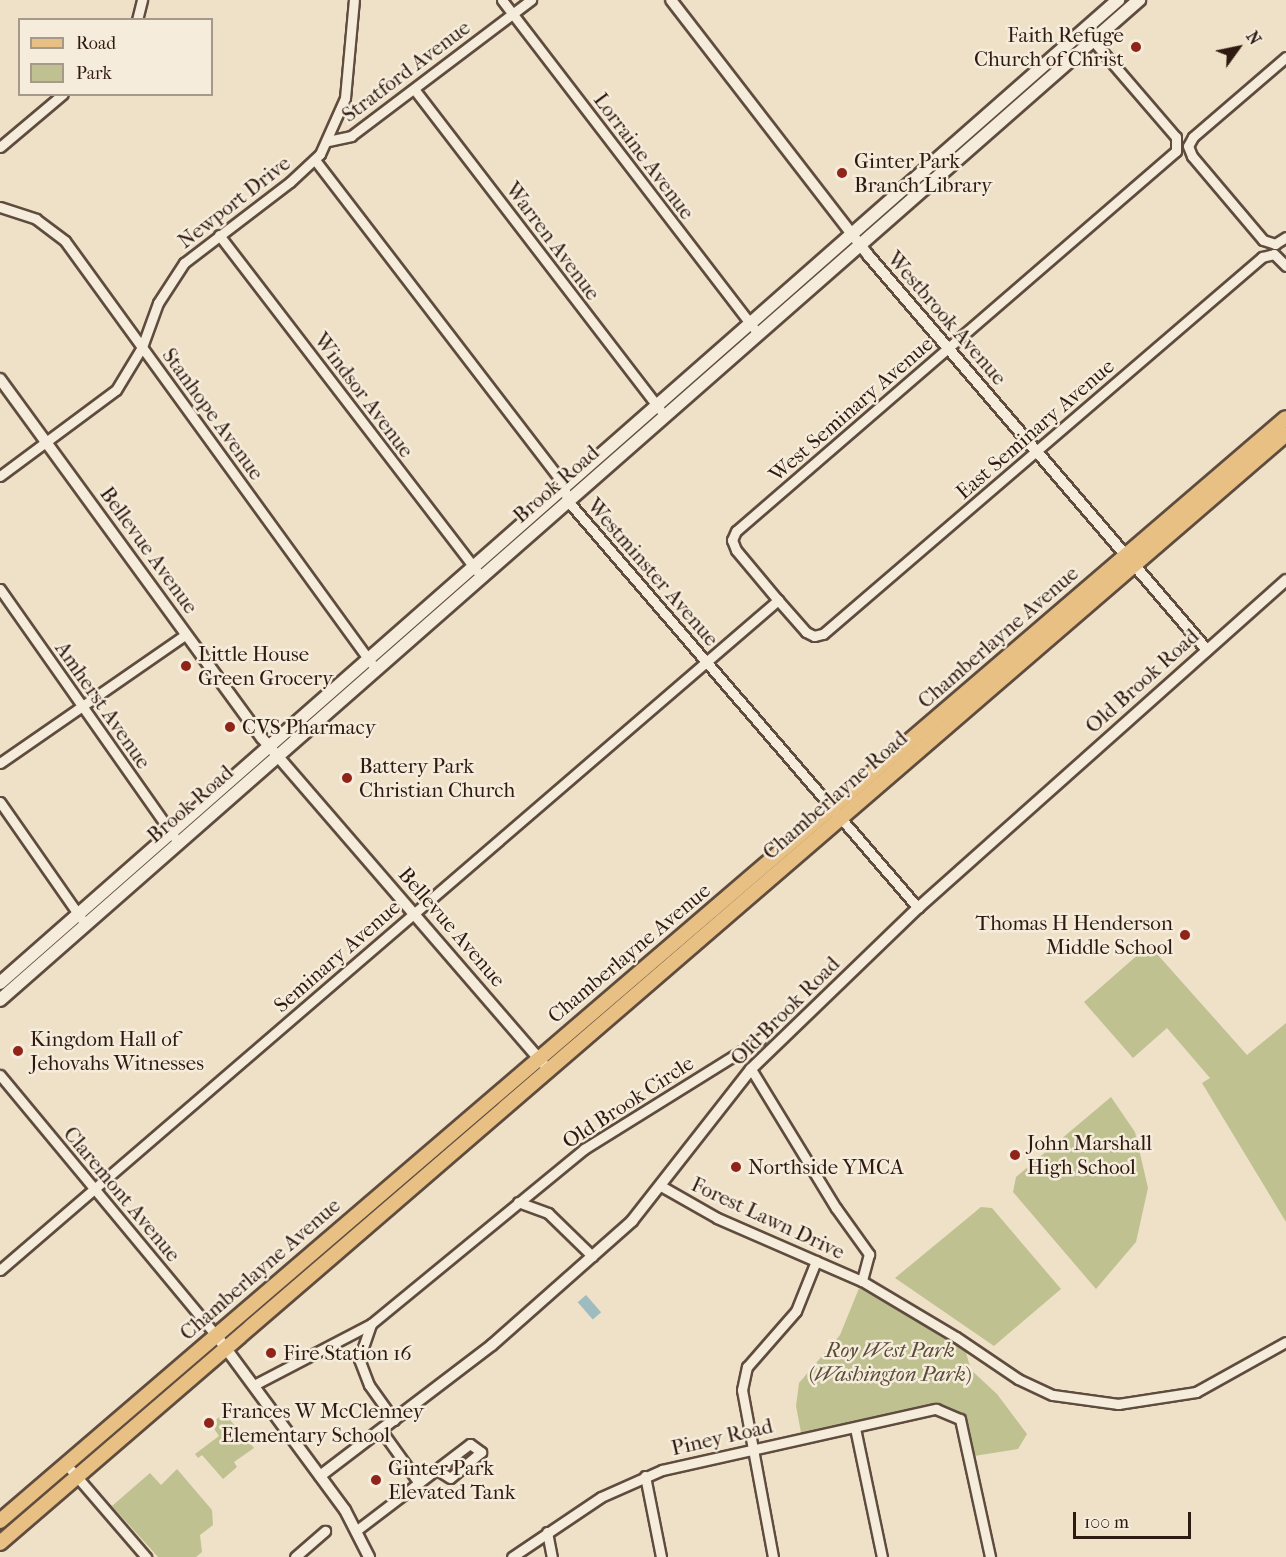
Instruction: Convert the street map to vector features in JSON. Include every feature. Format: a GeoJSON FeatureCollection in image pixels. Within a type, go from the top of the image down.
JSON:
{"type":"FeatureCollection","features":[{"type":"Feature","properties":{"kind":"main road","name":"Brook Road"},"geometry":{"type":"LineString","coordinates":[[0,1000],[81,919],[173,836],[267,745],[1118,0]]}},
{"type":"Feature","properties":{"kind":"main road","name":"Brook Road"},"geometry":{"type":"LineString","coordinates":[[173,836],[276,755],[1140,0]]}},
{"type":"Feature","properties":{"kind":"main road"},"geometry":{"type":"LineString","coordinates":[[1130,560],[1286,418]]}},
{"type":"Feature","properties":{"kind":"main road","name":"Chamberlayne Road"},"geometry":{"type":"LineString","coordinates":[[549,1070],[836,813],[1130,560],[1286,434]]}},
{"type":"Feature","properties":{"kind":"main road","name":"Chamberlayne Avenue"},"geometry":{"type":"LineString","coordinates":[[0,1521],[538,1058],[836,813]]}},
{"type":"Feature","properties":{"kind":"main road","name":"Brook Road"},"geometry":{"type":"LineString","coordinates":[[0,983],[81,919]]}},
{"type":"Feature","properties":{"kind":"main road","name":"Chamberlayne Avenue"},"geometry":{"type":"LineString","coordinates":[[0,1543],[549,1070]]}},
{"type":"Feature","properties":{"kind":"street"},"geometry":{"type":"LineString","coordinates":[[138,18],[142,0]]}},
{"type":"Feature","properties":{"kind":"street","name":"Newport Drive"},"geometry":{"type":"LineString","coordinates":[[0,476],[111,395],[142,347],[158,303],[180,268],[315,160],[328,141],[347,85],[354,0]]}},
{"type":"Feature","properties":{"kind":"street","name":"Lorraine Avenue"},"geometry":{"type":"LineString","coordinates":[[502,0],[758,334]]}},
{"type":"Feature","properties":{"kind":"street","name":"Stratford Avenue"},"geometry":{"type":"LineString","coordinates":[[328,141],[346,138],[531,0]]}},
{"type":"Feature","properties":{"kind":"street","name":"Westbrook Avenue"},"geometry":{"type":"LineString","coordinates":[[671,0],[850,234],[1207,650]]}},
{"type":"Feature","properties":{"kind":"street"},"geometry":{"type":"LineString","coordinates":[[1084,30],[1286,266]]}},
{"type":"Feature","properties":{"kind":"street","name":"West Seminary Avenue"},"geometry":{"type":"LineString","coordinates":[[778,600],[736,550],[734,535],[1286,57]]}},
{"type":"Feature","properties":{"kind":"street","name":"Warren Avenue"},"geometry":{"type":"LineString","coordinates":[[414,88],[664,415]]}},
{"type":"Feature","properties":{"kind":"street"},"geometry":{"type":"LineString","coordinates":[[0,147],[61,96]]}},
{"type":"Feature","properties":{"kind":"street","name":"Westminster Avenue"},"geometry":{"type":"LineString","coordinates":[[315,160],[564,485],[567,500],[918,908]]}},
{"type":"Feature","properties":{"kind":"street","name":"Stanhope Avenue"},"geometry":{"type":"LineString","coordinates":[[0,207],[36,219],[65,241],[375,668]]}},
{"type":"Feature","properties":{"kind":"street","name":"Windsor Avenue"},"geometry":{"type":"LineString","coordinates":[[219,235],[481,576]]}},
{"type":"Feature","properties":{"kind":"street","name":"East Seminary Avenue"},"geometry":{"type":"LineString","coordinates":[[778,600],[806,632],[814,636],[823,633],[1286,237]]}},
{"type":"Feature","properties":{"kind":"street","name":"Bellevue Avenue"},"geometry":{"type":"LineString","coordinates":[[0,379],[267,745],[549,1070]]}},
{"type":"Feature","properties":{"kind":"street","name":"Old Brook Road"},"geometry":{"type":"LineString","coordinates":[[320,1476],[492,1345],[632,1221],[751,1069],[918,908],[1286,580]]}},
{"type":"Feature","properties":{"kind":"street","name":"Amherst Avenue"},"geometry":{"type":"LineString","coordinates":[[0,589],[173,836]]}},
{"type":"Feature","properties":{"kind":"street","name":"Seminary Avenue"},"geometry":{"type":"LineString","coordinates":[[0,1270],[778,600]]}},
{"type":"Feature","properties":{"kind":"street"},"geometry":{"type":"LineString","coordinates":[[0,763],[186,634]]}},
{"type":"Feature","properties":{"kind":"street"},"geometry":{"type":"LineString","coordinates":[[0,802],[81,919]]}},
{"type":"Feature","properties":{"kind":"street","name":"Old Brook Circle"},"geometry":{"type":"LineString","coordinates":[[254,1385],[371,1324],[584,1149],[762,1038]]}},
{"type":"Feature","properties":{"kind":"street","name":"Forest Lawn Drive"},"geometry":{"type":"LineString","coordinates":[[751,1069],[836,1208],[869,1254],[862,1281]]}},
{"type":"Feature","properties":{"kind":"street","name":"Claremont Avenue"},"geometry":{"type":"LineString","coordinates":[[0,1075],[216,1335]]}},
{"type":"Feature","properties":{"kind":"street","name":"Forest Lawn Drive"},"geometry":{"type":"LineString","coordinates":[[661,1186],[717,1218],[862,1281],[956,1337],[1018,1379],[1077,1401],[1118,1404],[1196,1392],[1286,1342]]}},
{"type":"Feature","properties":{"kind":"street"},"geometry":{"type":"LineString","coordinates":[[518,1202],[548,1213],[592,1256]]}},
{"type":"Feature","properties":{"kind":"street"},"geometry":{"type":"LineString","coordinates":[[772,1557],[750,1448],[742,1390],[747,1367],[796,1311],[816,1261]]}},
{"type":"Feature","properties":{"kind":"street"},"geometry":{"type":"LineString","coordinates":[[371,1324],[359,1359],[369,1385],[394,1420]]}},
{"type":"Feature","properties":{"kind":"street"},"geometry":{"type":"LineString","coordinates":[[216,1335],[320,1476],[357,1530],[369,1557]]}},
{"type":"Feature","properties":{"kind":"street","name":"Piney Road"},"geometry":{"type":"LineString","coordinates":[[512,1557],[601,1497],[645,1476],[750,1448],[855,1428],[936,1409],[960,1419],[990,1557]]}},
{"type":"Feature","properties":{"kind":"street"},"geometry":{"type":"LineString","coordinates":[[855,1428],[882,1557]]}},
{"type":"Feature","properties":{"kind":"street"},"geometry":{"type":"LineString","coordinates":[[381,1430],[419,1483]]}},
{"type":"Feature","properties":{"kind":"street"},"geometry":{"type":"LineString","coordinates":[[66,1464],[146,1557]]}},
{"type":"Feature","properties":{"kind":"street"},"geometry":{"type":"LineString","coordinates":[[357,1530],[437,1470]]}},
{"type":"Feature","properties":{"kind":"street"},"geometry":{"type":"LineString","coordinates":[[645,1476],[662,1557]]}},
{"type":"Feature","properties":{"kind":"street"},"geometry":{"type":"LineString","coordinates":[[295,1557],[325,1531]]}},
{"type":"Feature","properties":{"kind":"street"},"geometry":{"type":"LineString","coordinates":[[548,1532],[552,1557]]}},
{"type":"Feature","properties":{"kind":"green space"},"geometry":{"type":"Polygon","coordinates":[[[1149,945],[1247,1055],[1286,1023],[1286,1222],[1202,1083],[1210,1078],[1167,1028],[1133,1058],[1084,1002],[1149,945]]]}},
{"type":"Feature","properties":{"kind":"green space"},"geometry":{"type":"Polygon","coordinates":[[[1111,1097],[1135,1132],[1148,1188],[1136,1242],[1096,1289],[1013,1192],[1016,1177],[1111,1097]]]}},
{"type":"Feature","properties":{"kind":"green space"},"geometry":{"type":"Polygon","coordinates":[[[981,1207],[992,1208],[1061,1289],[994,1346],[895,1278],[981,1207]]]}},
{"type":"Feature","properties":{"kind":"green space","name":"Roy West Park (Washington Park)"},"geometry":{"type":"Polygon","coordinates":[[[862,1281],[963,1342],[971,1370],[997,1394],[1027,1434],[1018,1449],[968,1457],[960,1419],[948,1411],[802,1438],[796,1406],[799,1383],[840,1335],[862,1281]]]}},
{"type":"Feature","properties":{"kind":"green space"},"geometry":{"type":"Polygon","coordinates":[[[224,1413],[254,1448],[234,1462],[237,1467],[223,1479],[202,1455],[198,1458],[195,1454],[219,1436],[211,1424],[224,1413]]]}},
{"type":"Feature","properties":{"kind":"green space"},"geometry":{"type":"Polygon","coordinates":[[[177,1469],[212,1510],[213,1525],[200,1535],[202,1552],[196,1557],[158,1557],[112,1506],[150,1473],[161,1485],[177,1469]]]}},
{"type":"Feature","properties":{"kind":"water"},"geometry":{"type":"Polygon","coordinates":[[[586,1295],[601,1312],[593,1320],[578,1302],[586,1295]]]}},
{"type":"Feature","properties":{"kind":"place","name":"Faith Refuge Church of Christ"},"geometry":{"type":"Point","coordinates":[1136,47]}},
{"type":"Feature","properties":{"kind":"place","name":"Ginter Park Branch Library"},"geometry":{"type":"Point","coordinates":[842,173]}},
{"type":"Feature","properties":{"kind":"place","name":"Little House Green Grocery"},"geometry":{"type":"Point","coordinates":[186,666]}},
{"type":"Feature","properties":{"kind":"place","name":"CVS Pharmacy"},"geometry":{"type":"Point","coordinates":[230,727]}},
{"type":"Feature","properties":{"kind":"place","name":"Battery Park Christian Church"},"geometry":{"type":"Point","coordinates":[347,778]}},
{"type":"Feature","properties":{"kind":"place","name":"Thomas H Henderson Middle School"},"geometry":{"type":"Point","coordinates":[1185,935]}},
{"type":"Feature","properties":{"kind":"place","name":"Kingdom Hall of Jehovahs Witnesses"},"geometry":{"type":"Point","coordinates":[18,1051]}},
{"type":"Feature","properties":{"kind":"place","name":"John Marshall High School"},"geometry":{"type":"Point","coordinates":[1015,1155]}},
{"type":"Feature","properties":{"kind":"place","name":"Northside YMCA"},"geometry":{"type":"Point","coordinates":[736,1167]}},
{"type":"Feature","properties":{"kind":"place","name":"Fire Station 16"},"geometry":{"type":"Point","coordinates":[271,1353]}},
{"type":"Feature","properties":{"kind":"place","name":"Frances W McClenney Elementary School"},"geometry":{"type":"Point","coordinates":[209,1423]}},
{"type":"Feature","properties":{"kind":"place","name":"Ginter Park Elevated Tank"},"geometry":{"type":"Point","coordinates":[376,1480]}}]}
